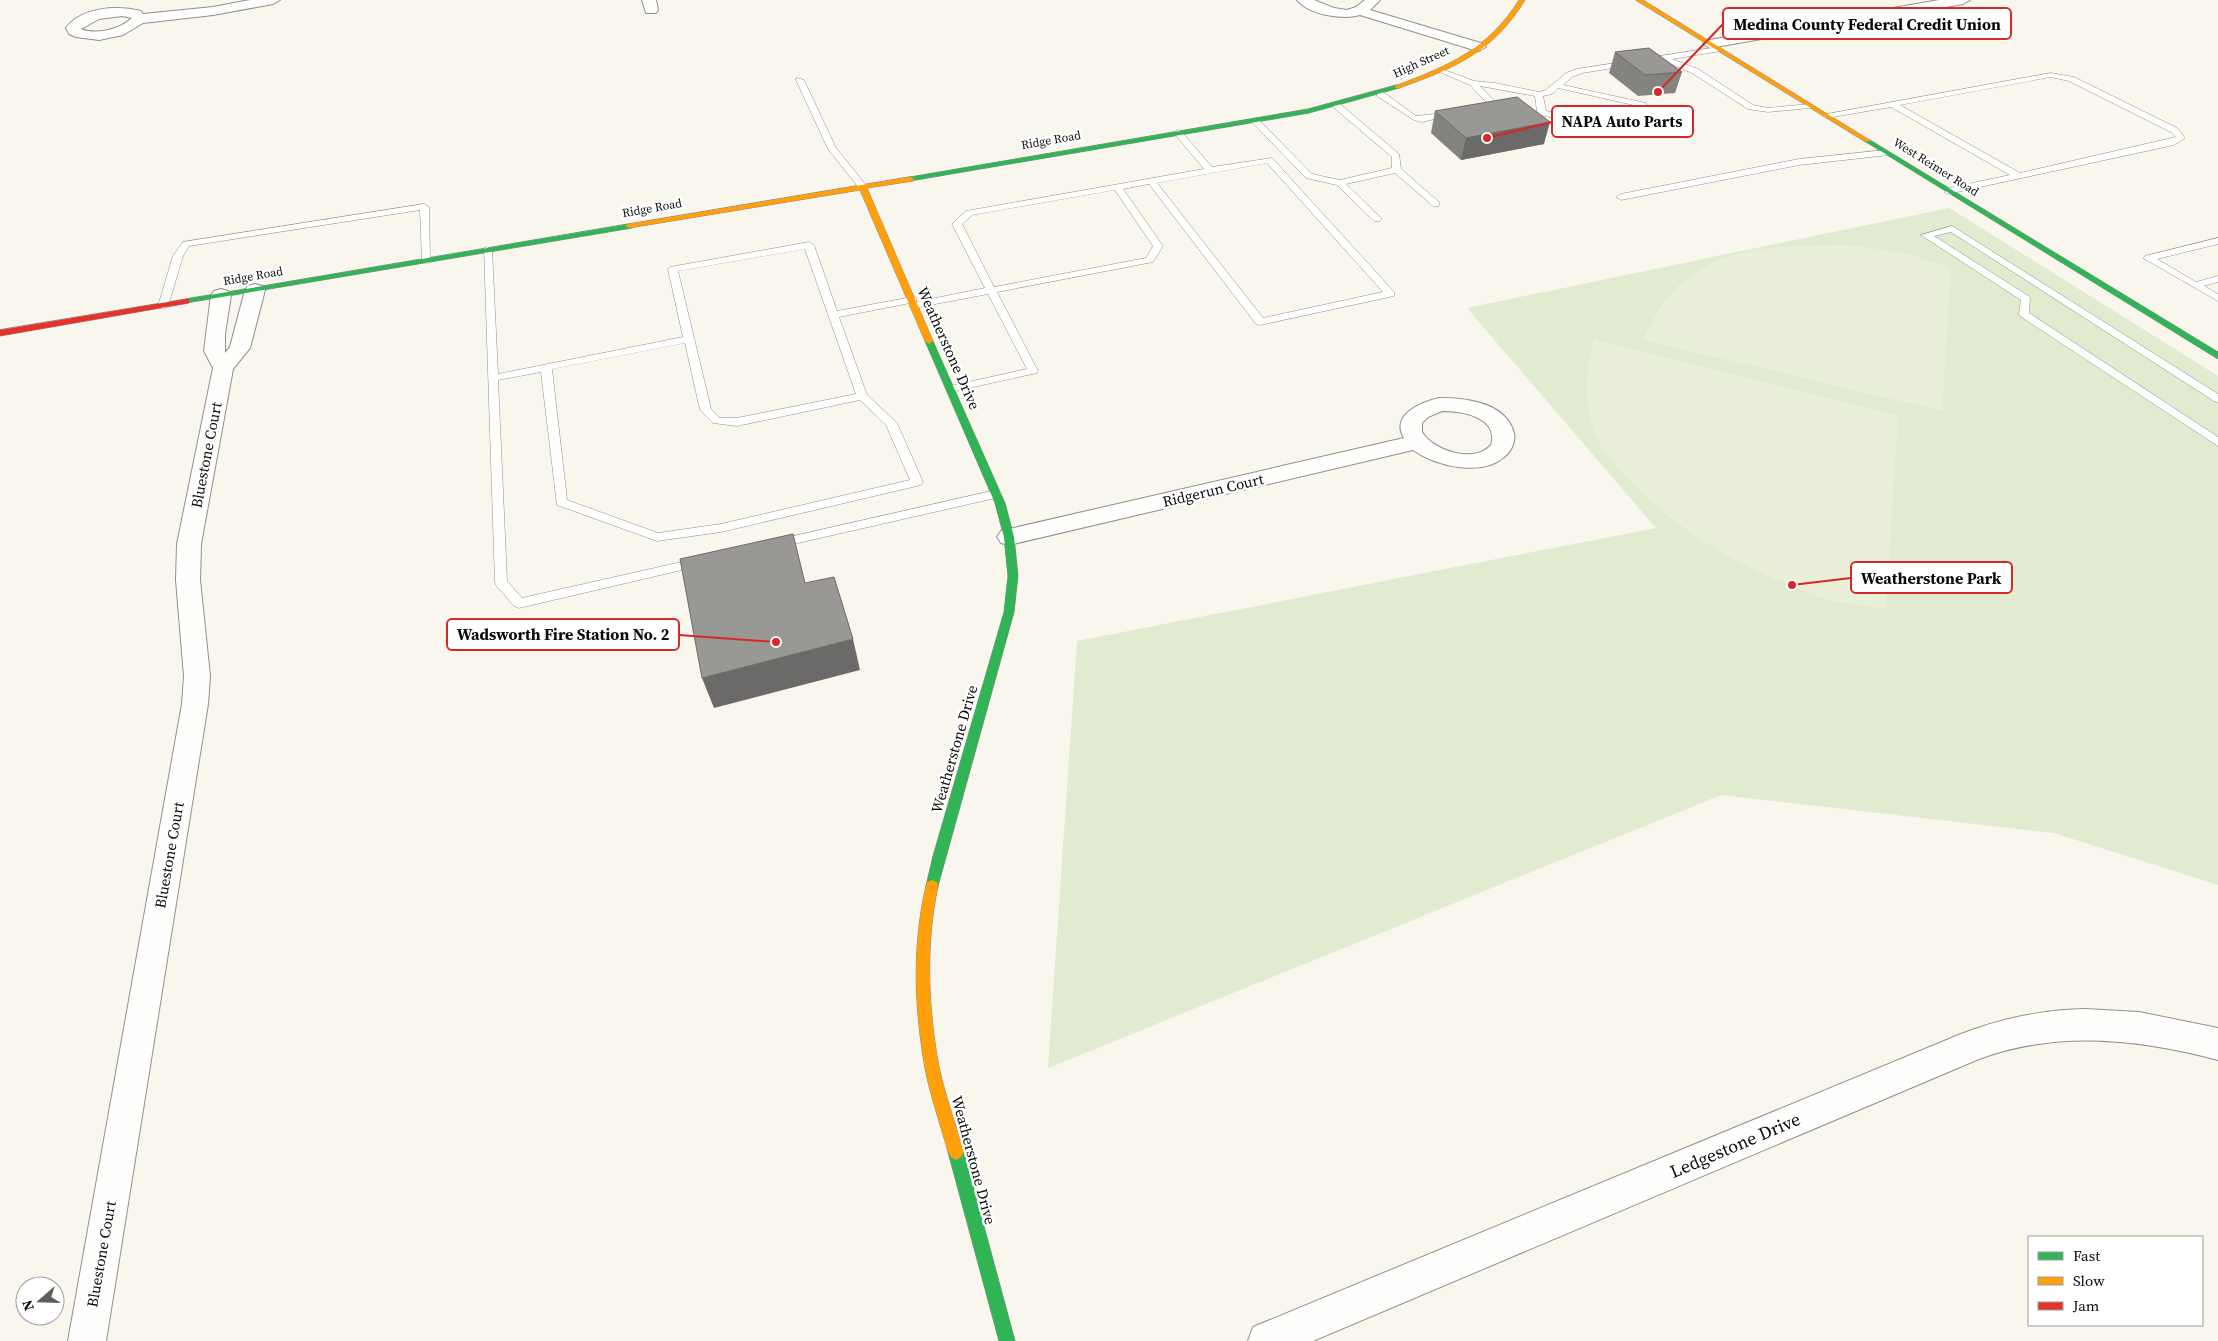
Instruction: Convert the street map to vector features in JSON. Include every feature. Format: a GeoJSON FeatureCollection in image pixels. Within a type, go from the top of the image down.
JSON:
{"type":"FeatureCollection","features":[{"type":"Feature","properties":{"kind":"street"},"geometry":{"type":"LineString","coordinates":[[139,19],[213,11],[273,0]]}},
{"type":"Feature","properties":{"kind":"street"},"geometry":{"type":"LineString","coordinates":[[1304,0],[1327,11],[1346,14],[1360,11],[1373,0]]}},
{"type":"Feature","properties":{"kind":"street","name":"High Street"},"geometry":{"type":"LineString","coordinates":[[1309,111],[1380,94],[1439,70],[1494,36],[1511,19],[1522,0]]}},
{"type":"Feature","properties":{"kind":"street","name":"West Reimer Road"},"geometry":{"type":"LineString","coordinates":[[1640,0],[2218,356]]}},
{"type":"Feature","properties":{"kind":"street"},"geometry":{"type":"LineString","coordinates":[[1714,46],[1963,0]]}},
{"type":"Feature","properties":{"kind":"street"},"geometry":{"type":"LineString","coordinates":[[1360,11],[1479,47]]}},
{"type":"Feature","properties":{"kind":"street","name":"Ridge Road"},"geometry":{"type":"LineString","coordinates":[[0,333],[1309,111]]}},
{"type":"Feature","properties":{"kind":"street","name":"Weatherstone Drive"},"geometry":{"type":"LineString","coordinates":[[862,186],[996,494],[1009,537],[1013,576],[1009,612],[939,856],[925,918],[922,986],[930,1058],[1007,1341]]}},
{"type":"Feature","properties":{"kind":"street","name":"Bluestone Court"},"geometry":{"type":"LineString","coordinates":[[87,1341],[195,704],[197,676],[188,580],[188,544],[223,368],[240,348],[254,290]]}},
{"type":"Feature","properties":{"kind":"street"},"geometry":{"type":"LineString","coordinates":[[221,296],[214,334],[214,351],[223,368]]}},
{"type":"Feature","properties":{"kind":"street","name":"Ridgerun Court"},"geometry":{"type":"LineString","coordinates":[[1009,537],[1417,442]]}},
{"type":"Feature","properties":{"kind":"street","name":"Ledgestone Drive"},"geometry":{"type":"LineString","coordinates":[[1267,1341],[1973,1045],[2006,1034],[2065,1025],[2130,1026],[2193,1037],[2218,1044]]}},
{"type":"Feature","properties":{"kind":"lane"},"geometry":{"type":"LineString","coordinates":[[1439,70],[1473,83],[1503,86],[1539,94],[1549,92],[1569,76],[1580,71],[1662,58],[1714,46]]}},
{"type":"Feature","properties":{"kind":"lane"},"geometry":{"type":"LineString","coordinates":[[1662,58],[1695,71],[1750,106],[1768,110],[1810,106]]}},
{"type":"Feature","properties":{"kind":"lane"},"geometry":{"type":"LineString","coordinates":[[1827,116],[2042,75],[2060,76],[2071,79],[2174,130],[2181,138],[2174,142],[1948,191]]}},
{"type":"Feature","properties":{"kind":"lane"},"geometry":{"type":"LineString","coordinates":[[800,80],[832,149],[862,186]]}},
{"type":"Feature","properties":{"kind":"lane"},"geometry":{"type":"LineString","coordinates":[[1469,111],[1491,106],[1487,98],[1473,83]]}},
{"type":"Feature","properties":{"kind":"lane"},"geometry":{"type":"LineString","coordinates":[[1539,94],[1541,111],[1543,113],[1620,128],[1633,124],[1643,105],[1558,86]]}},
{"type":"Feature","properties":{"kind":"lane"},"geometry":{"type":"LineString","coordinates":[[1380,94],[1414,118],[1422,119],[1460,113]]}},
{"type":"Feature","properties":{"kind":"lane"},"geometry":{"type":"LineString","coordinates":[[1892,104],[2019,176]]}},
{"type":"Feature","properties":{"kind":"lane"},"geometry":{"type":"LineString","coordinates":[[1336,105],[1396,156],[1397,170],[1436,204]]}},
{"type":"Feature","properties":{"kind":"lane"},"geometry":{"type":"LineString","coordinates":[[1254,120],[1309,176],[1340,183],[1397,170]]}},
{"type":"Feature","properties":{"kind":"lane"},"geometry":{"type":"LineString","coordinates":[[1178,133],[1210,171]]}},
{"type":"Feature","properties":{"kind":"lane"},"geometry":{"type":"LineString","coordinates":[[1621,197],[1799,162],[1886,152]]}},
{"type":"Feature","properties":{"kind":"lane"},"geometry":{"type":"LineString","coordinates":[[950,389],[1033,371],[957,224],[969,213],[1269,160],[1390,294],[1260,322],[1151,181]]}},
{"type":"Feature","properties":{"kind":"lane"},"geometry":{"type":"LineString","coordinates":[[1340,183],[1377,219]]}},
{"type":"Feature","properties":{"kind":"lane"},"geometry":{"type":"LineString","coordinates":[[834,315],[991,290],[1150,260],[1158,246],[1117,187]]}},
{"type":"Feature","properties":{"kind":"lane"},"geometry":{"type":"LineString","coordinates":[[162,306],[178,256],[186,244],[424,207],[427,260]]}},
{"type":"Feature","properties":{"kind":"lane"},"geometry":{"type":"LineString","coordinates":[[2218,399],[1952,229],[1926,235],[2026,299],[2024,314],[2218,442]]}},
{"type":"Feature","properties":{"kind":"lane"},"geometry":{"type":"LineString","coordinates":[[2218,241],[2148,258],[2218,298]]}},
{"type":"Feature","properties":{"kind":"lane"},"geometry":{"type":"LineString","coordinates":[[546,367],[561,502],[657,537],[721,528],[917,482],[891,423],[862,396],[808,245],[673,269],[706,410],[717,421],[736,422],[862,396]]}},
{"type":"Feature","properties":{"kind":"lane"},"geometry":{"type":"LineString","coordinates":[[487,250],[501,582],[520,603],[714,558]]}},
{"type":"Feature","properties":{"kind":"lane"},"geometry":{"type":"LineString","coordinates":[[2195,284],[2218,279]]}},
{"type":"Feature","properties":{"kind":"lane"},"geometry":{"type":"LineString","coordinates":[[492,378],[689,339]]}},
{"type":"Feature","properties":{"kind":"lane"},"geometry":{"type":"LineString","coordinates":[[763,547],[996,494]]}},
{"type":"Feature","properties":{"kind":"green space"},"geometry":{"type":"Polygon","coordinates":[[[1949,208],[2218,376],[2218,885],[2054,833],[1721,795],[1048,1068],[1077,641],[1656,528],[1467,308],[1949,208]]]}},
{"type":"Feature","properties":{"kind":"green space"},"geometry":{"type":"Polygon","coordinates":[[[1847,245],[1907,253],[1951,268],[1942,411],[1643,340],[1666,300],[1684,281],[1704,268],[1726,258],[1773,248],[1847,245]]]}},
{"type":"Feature","properties":{"kind":"green space"},"geometry":{"type":"Polygon","coordinates":[[[1594,339],[1898,415],[1886,609],[1822,598],[1764,575],[1701,540],[1645,495],[1607,455],[1592,427],[1589,415],[1587,376],[1594,339]]]}},
{"type":"Feature","properties":{"kind":"building"},"geometry":{"type":"Polygon","coordinates":[[[1649,48],[1682,72],[1645,75],[1615,52],[1649,48]]]}},
{"type":"Feature","properties":{"kind":"building"},"geometry":{"type":"Polygon","coordinates":[[[1517,97],[1550,122],[1466,138],[1435,111],[1517,97]]]}},
{"type":"Feature","properties":{"kind":"building"},"geometry":{"type":"Polygon","coordinates":[[[793,534],[805,583],[834,577],[853,639],[702,678],[680,559],[793,534]]]}},
{"type":"Feature","properties":{"kind":"traffic: fast"},"geometry":{"type":"LineString","coordinates":[[910,179],[1309,111],[1397,87]]}},
{"type":"Feature","properties":{"kind":"traffic: fast"},"geometry":{"type":"LineString","coordinates":[[1868,141],[2218,356]]}},
{"type":"Feature","properties":{"kind":"traffic: fast"},"geometry":{"type":"LineString","coordinates":[[186,301],[629,226]]}},
{"type":"Feature","properties":{"kind":"traffic: fast"},"geometry":{"type":"LineString","coordinates":[[929,341],[1000,503],[1009,537],[1013,576],[1009,612],[932,886]]}},
{"type":"Feature","properties":{"kind":"traffic: fast"},"geometry":{"type":"LineString","coordinates":[[956,1152],[1007,1341]]}},
{"type":"Feature","properties":{"kind":"traffic: slow"},"geometry":{"type":"LineString","coordinates":[[1397,87],[1457,62],[1484,45],[1507,23],[1522,0]]}},
{"type":"Feature","properties":{"kind":"traffic: slow"},"geometry":{"type":"LineString","coordinates":[[1639,0],[1868,141]]}},
{"type":"Feature","properties":{"kind":"traffic: slow"},"geometry":{"type":"LineString","coordinates":[[629,226],[910,179]]}},
{"type":"Feature","properties":{"kind":"traffic: slow"},"geometry":{"type":"LineString","coordinates":[[862,186],[929,341]]}},
{"type":"Feature","properties":{"kind":"traffic: slow"},"geometry":{"type":"LineString","coordinates":[[932,886],[925,918],[922,986],[930,1058],[956,1152]]}},
{"type":"Feature","properties":{"kind":"traffic: jam"},"geometry":{"type":"LineString","coordinates":[[0,333],[186,301]]}},
{"type":"Feature","properties":{"kind":"place","name":"Medina County Federal Credit Union"},"geometry":{"type":"Point","coordinates":[1658,92]}},
{"type":"Feature","properties":{"kind":"place","name":"NAPA Auto Parts"},"geometry":{"type":"Point","coordinates":[1487,138]}},
{"type":"Feature","properties":{"kind":"place","name":"Weatherstone Park"},"geometry":{"type":"Point","coordinates":[1792,585]}},
{"type":"Feature","properties":{"kind":"place","name":"Wadsworth Fire Station No. 2"},"geometry":{"type":"Point","coordinates":[776,642]}}]}
